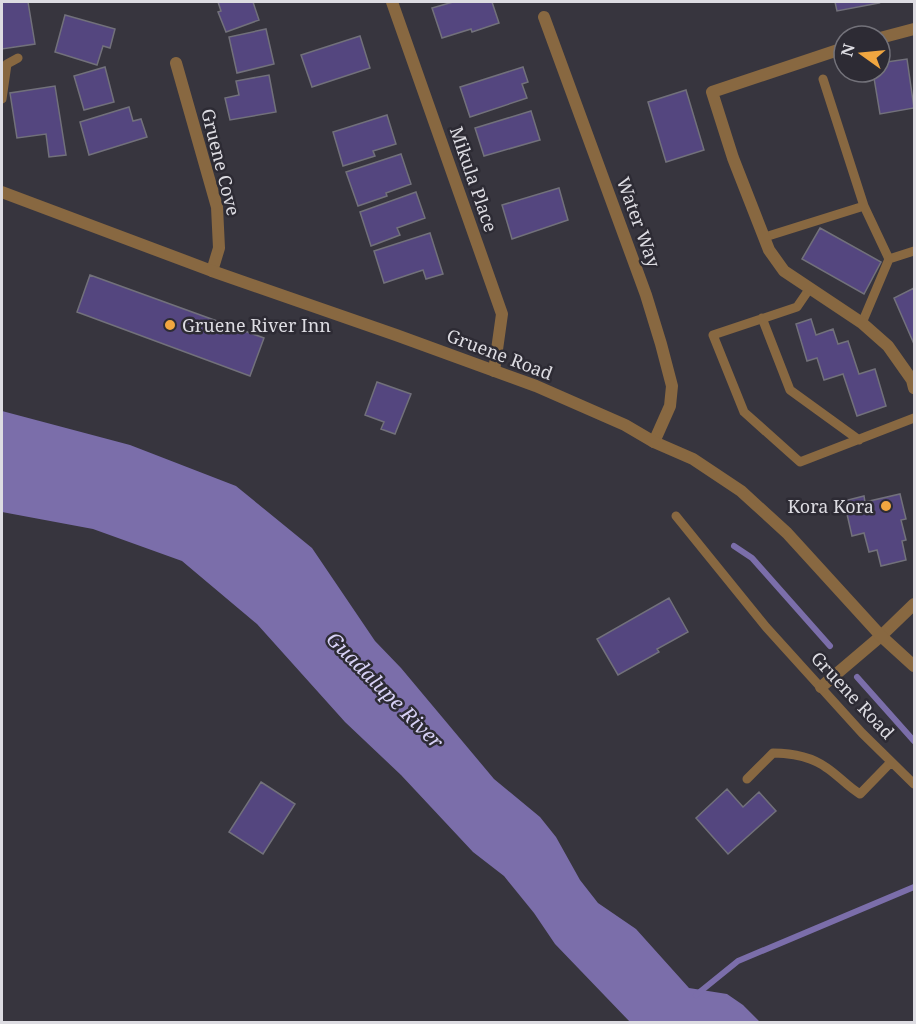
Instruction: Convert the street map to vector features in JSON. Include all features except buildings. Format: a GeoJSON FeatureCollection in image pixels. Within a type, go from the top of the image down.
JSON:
{"type":"FeatureCollection","features":[{"type":"Feature","properties":{"kind":"street","name":"Mikula Place"},"geometry":{"type":"LineString","coordinates":[[392,2],[502,314],[494,371]]}},
{"type":"Feature","properties":{"kind":"street","name":"Water Way"},"geometry":{"type":"LineString","coordinates":[[544,17],[662,344],[672,386],[670,406],[654,442]]}},
{"type":"Feature","properties":{"kind":"street"},"geometry":{"type":"LineString","coordinates":[[892,35],[915,29]]}},
{"type":"Feature","properties":{"kind":"street"},"geometry":{"type":"LineString","coordinates":[[832,52],[712,92],[733,158],[769,250],[784,271],[862,323],[888,346],[912,380],[915,388]]}},
{"type":"Feature","properties":{"kind":"street","name":"Gruene Cove"},"geometry":{"type":"LineString","coordinates":[[176,63],[217,207],[219,248],[212,271]]}},
{"type":"Feature","properties":{"kind":"street","name":"Gruene Road"},"geometry":{"type":"LineString","coordinates":[[2,192],[212,271],[396,334],[494,371],[602,415],[693,459],[741,491],[787,533],[881,636],[915,666]]}},
{"type":"Feature","properties":{"kind":"street"},"geometry":{"type":"LineString","coordinates":[[820,687],[915,604]]}},
{"type":"Feature","properties":{"kind":"lane"},"geometry":{"type":"LineString","coordinates":[[2,99],[7,64],[18,58]]}},
{"type":"Feature","properties":{"kind":"lane"},"geometry":{"type":"LineString","coordinates":[[823,79],[864,206],[889,259],[862,323]]}},
{"type":"Feature","properties":{"kind":"lane"},"geometry":{"type":"LineString","coordinates":[[765,237],[864,206]]}},
{"type":"Feature","properties":{"kind":"lane"},"geometry":{"type":"LineString","coordinates":[[889,259],[915,251]]}},
{"type":"Feature","properties":{"kind":"lane"},"geometry":{"type":"LineString","coordinates":[[810,288],[797,307],[713,335],[744,412],[800,462],[915,418]]}},
{"type":"Feature","properties":{"kind":"lane"},"geometry":{"type":"LineString","coordinates":[[762,318],[790,390],[859,440]]}},
{"type":"Feature","properties":{"kind":"lane","name":"Gruene Road"},"geometry":{"type":"LineString","coordinates":[[676,516],[766,627],[891,762],[915,784]]}},
{"type":"Feature","properties":{"kind":"lane"},"geometry":{"type":"LineString","coordinates":[[747,780],[773,753],[787,753],[826,767],[849,788],[860,794],[891,762]]}},
{"type":"Feature","properties":{"kind":"water","name":"Guadalupe River"},"geometry":{"type":"Polygon","coordinates":[[[2,411],[130,445],[236,486],[312,548],[375,641],[401,668],[494,779],[540,817],[556,837],[580,880],[598,903],[636,929],[689,988],[727,994],[743,1005],[760,1022],[630,1022],[555,944],[504,876],[473,852],[401,775],[345,722],[257,624],[182,561],[93,529],[2,512],[2,411]]]}},
{"type":"Feature","properties":{"kind":"waterway"},"geometry":{"type":"LineString","coordinates":[[734,546],[752,558],[830,646]]}},
{"type":"Feature","properties":{"kind":"waterway"},"geometry":{"type":"LineString","coordinates":[[857,677],[914,741]]}},
{"type":"Feature","properties":{"kind":"waterway"},"geometry":{"type":"LineString","coordinates":[[696,995],[738,961],[914,887]]}},
{"type":"Feature","properties":{"kind":"place","name":"Gruene River Inn"},"geometry":{"type":"Point","coordinates":[170,325]}},
{"type":"Feature","properties":{"kind":"place","name":"Kora Kora"},"geometry":{"type":"Point","coordinates":[886,506]}}]}
